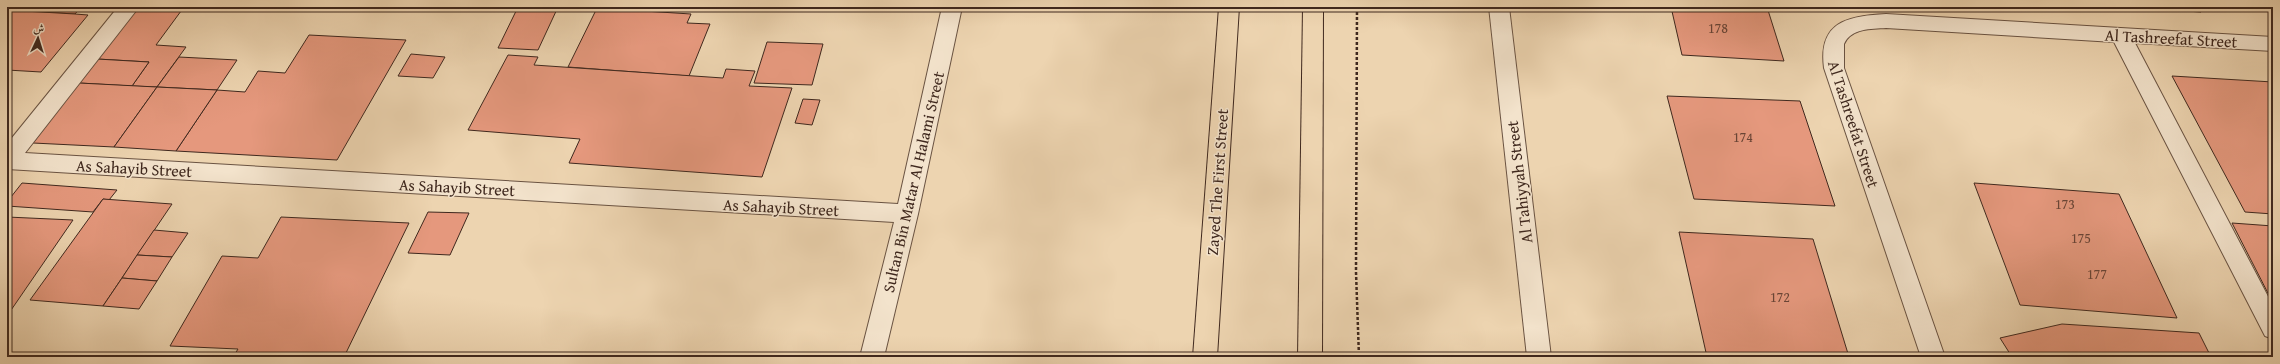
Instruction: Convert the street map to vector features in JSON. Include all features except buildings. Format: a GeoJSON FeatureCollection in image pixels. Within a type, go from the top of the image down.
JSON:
{"type":"FeatureCollection","features":[{"type":"Feature","properties":{"kind":"main road","name":"Zayed The First Street"},"geometry":{"type":"LineString","coordinates":[[1205,357],[1228,7]]}},
{"type":"Feature","properties":{"kind":"main road"},"geometry":{"type":"LineString","coordinates":[[1310,357],[1313,7]]}},
{"type":"Feature","properties":{"kind":"street"},"geometry":{"type":"LineString","coordinates":[[7,160],[129,7]]}},
{"type":"Feature","properties":{"kind":"street","name":"Sultan Bin Matar Al Halami Street"},"geometry":{"type":"LineString","coordinates":[[872,357],[907,214],[952,7]]}},
{"type":"Feature","properties":{"kind":"street","name":"Al Tahiyyah Street"},"geometry":{"type":"LineString","coordinates":[[1499,7],[1539,357]]}},
{"type":"Feature","properties":{"kind":"street","name":"Al Tashreefat Street"},"geometry":{"type":"LineString","coordinates":[[1933,357],[1834,68],[1831,56],[1832,44],[1836,36],[1852,25],[1865,22],[1886,21],[2273,44]]}},
{"type":"Feature","properties":{"kind":"street"},"geometry":{"type":"LineString","coordinates":[[2121,36],[2273,329]]}},
{"type":"Feature","properties":{"kind":"street","name":"As Sahayib Street"},"geometry":{"type":"LineString","coordinates":[[7,160],[907,214]]}},
{"type":"Feature","properties":{"kind":"path"},"geometry":{"type":"LineString","coordinates":[[1357,7],[1356,272],[1359,357]]}}]}
